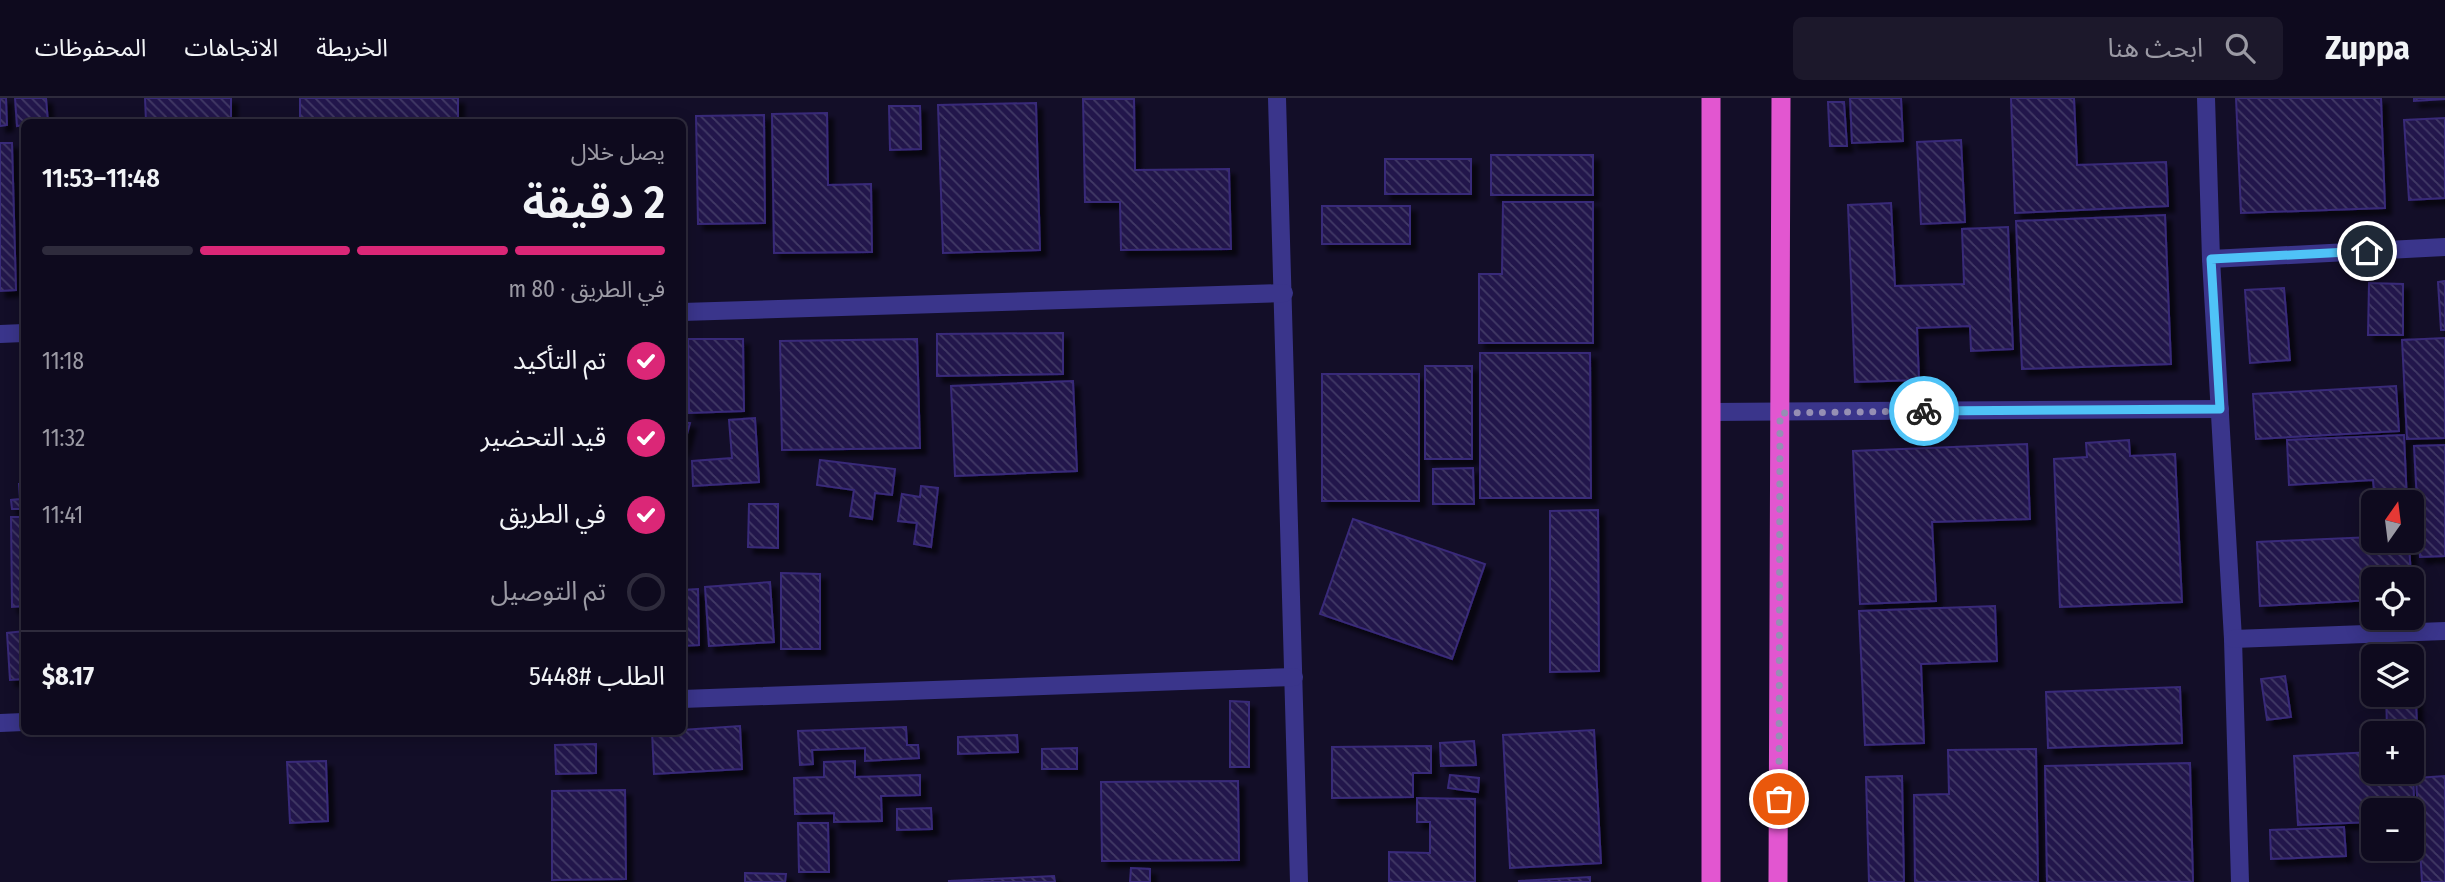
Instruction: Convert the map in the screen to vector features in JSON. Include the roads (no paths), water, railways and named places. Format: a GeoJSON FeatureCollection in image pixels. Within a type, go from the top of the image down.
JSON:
{"type":"FeatureCollection","features":[{"type":"Feature","properties":{"kind":"highway"},"geometry":{"type":"LineString","coordinates":[[1711,98],[1711,882]]}},
{"type":"Feature","properties":{"kind":"highway"},"geometry":{"type":"LineString","coordinates":[[1778,882],[1781,98]]}},
{"type":"Feature","properties":{"kind":"street"},"geometry":{"type":"LineString","coordinates":[[1277,98],[1299,882]]}},
{"type":"Feature","properties":{"kind":"street"},"geometry":{"type":"LineString","coordinates":[[2206,98],[2211,259],[2233,639],[2240,882]]}},
{"type":"Feature","properties":{"kind":"street"},"geometry":{"type":"LineString","coordinates":[[2211,259],[2445,247]]}},
{"type":"Feature","properties":{"kind":"street"},"geometry":{"type":"LineString","coordinates":[[686,312],[1284,293]]}},
{"type":"Feature","properties":{"kind":"street"},"geometry":{"type":"LineString","coordinates":[[0,334],[21,333]]}},
{"type":"Feature","properties":{"kind":"street"},"geometry":{"type":"LineString","coordinates":[[1711,412],[2220,409]]}},
{"type":"Feature","properties":{"kind":"street"},"geometry":{"type":"LineString","coordinates":[[2233,639],[2445,631]]}},
{"type":"Feature","properties":{"kind":"street"},"geometry":{"type":"LineString","coordinates":[[686,699],[1294,677]]}},
{"type":"Feature","properties":{"kind":"street"},"geometry":{"type":"LineString","coordinates":[[0,723],[21,722]]}}]}
